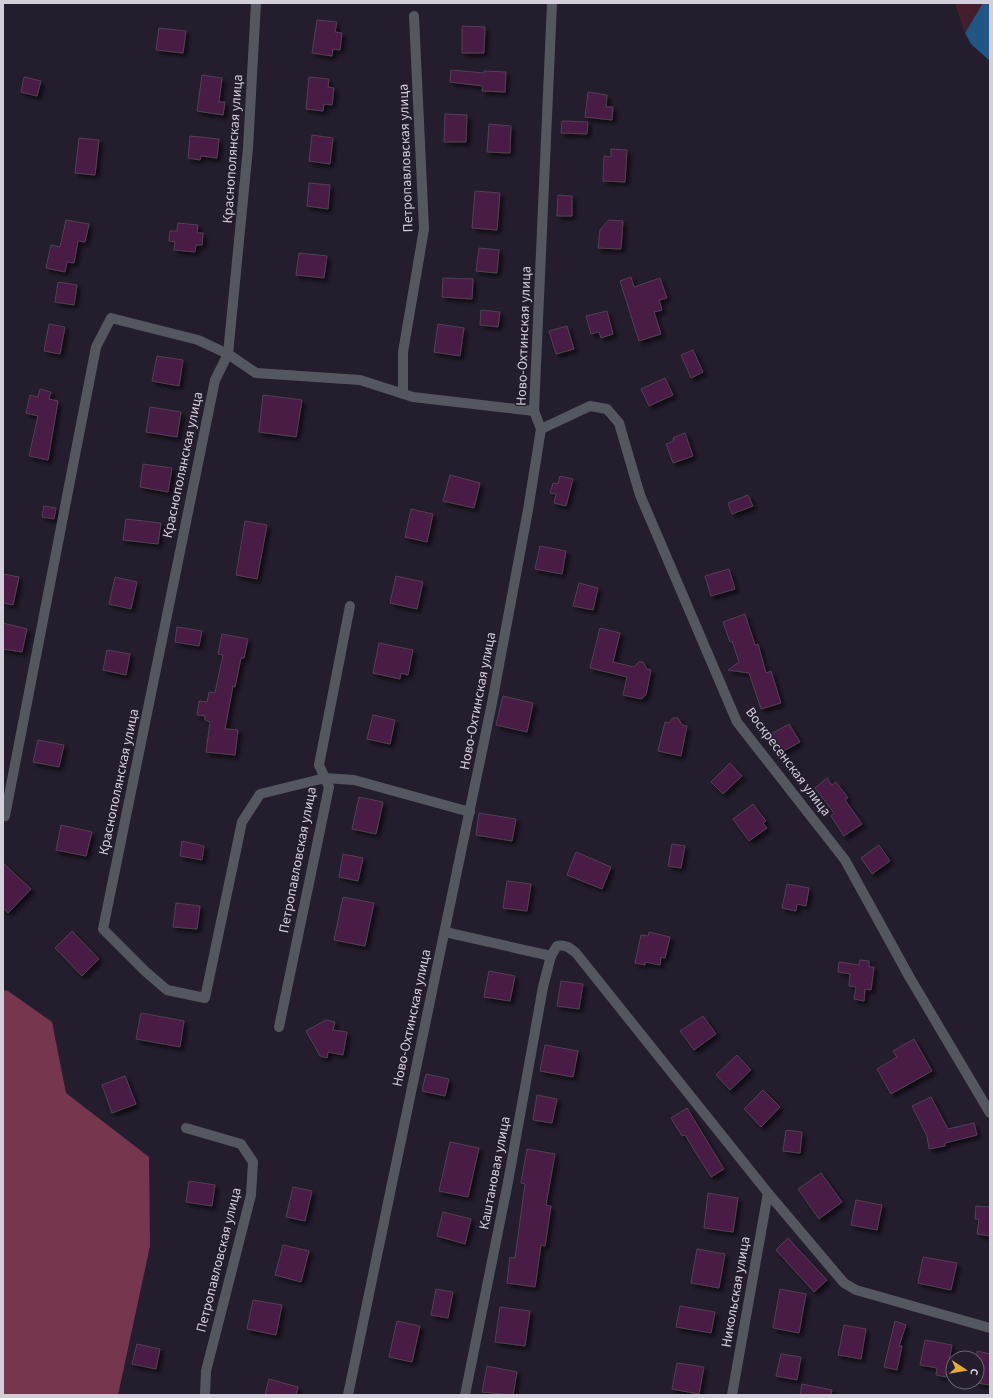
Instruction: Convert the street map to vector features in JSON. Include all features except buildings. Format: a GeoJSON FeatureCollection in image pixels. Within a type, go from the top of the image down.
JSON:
{"type":"FeatureCollection","features":[{"type":"Feature","properties":{"kind":"street","name":"Краснополянская улица"},"geometry":{"type":"LineString","coordinates":[[256,3],[248,148],[228,354],[215,380],[103,929],[146,972],[167,990],[205,998],[242,822],[260,794],[325,778]]}},
{"type":"Feature","properties":{"kind":"street","name":"Ново-Охтинская улица"},"geometry":{"type":"LineString","coordinates":[[348,1395],[494,696],[528,510],[540,429],[534,411],[552,3]]}},
{"type":"Feature","properties":{"kind":"street","name":"Петропавловская улица"},"geometry":{"type":"LineString","coordinates":[[403,394],[404,352],[424,229],[414,16]]}},
{"type":"Feature","properties":{"kind":"street"},"geometry":{"type":"LineString","coordinates":[[5,816],[96,347],[111,318],[198,340],[228,354],[256,373],[360,380],[413,397],[534,411]]}},
{"type":"Feature","properties":{"kind":"street","name":"Воскресенская улица"},"geometry":{"type":"LineString","coordinates":[[540,429],[590,406],[607,409],[617,419],[640,495],[737,722],[845,860],[910,978],[990,1113]]}},
{"type":"Feature","properties":{"kind":"street","name":"Петропавловская улица"},"geometry":{"type":"LineString","coordinates":[[279,1026],[329,787],[320,765],[350,606]]}},
{"type":"Feature","properties":{"kind":"street"},"geometry":{"type":"LineString","coordinates":[[325,778],[354,780],[470,812]]}},
{"type":"Feature","properties":{"kind":"street"},"geometry":{"type":"LineString","coordinates":[[445,932],[551,956],[557,946],[562,945],[576,954],[768,1193],[844,1283],[856,1290],[990,1328]]}},
{"type":"Feature","properties":{"kind":"street","name":"Каштановая улица"},"geometry":{"type":"LineString","coordinates":[[465,1395],[508,1182],[542,987],[551,956]]}},
{"type":"Feature","properties":{"kind":"street","name":"Петропавловская улица"},"geometry":{"type":"LineString","coordinates":[[186,1128],[240,1144],[253,1162],[251,1195],[206,1370],[205,1395]]}},
{"type":"Feature","properties":{"kind":"street","name":"Никольская улица"},"geometry":{"type":"LineString","coordinates":[[732,1395],[768,1193]]}},
{"type":"Feature","properties":{"kind":"shaded area"},"geometry":{"type":"Polygon","coordinates":[[[955,3],[983,3],[965,33],[955,3]]]}},
{"type":"Feature","properties":{"kind":"shaded area"},"geometry":{"type":"Polygon","coordinates":[[[3,990],[8,991],[52,1022],[66,1093],[149,1157],[150,1246],[118,1395],[3,1395],[3,990]]]}},
{"type":"Feature","properties":{"kind":"water"},"geometry":{"type":"Polygon","coordinates":[[[983,3],[990,3],[990,61],[971,44],[965,33],[983,3]]]}}]}
